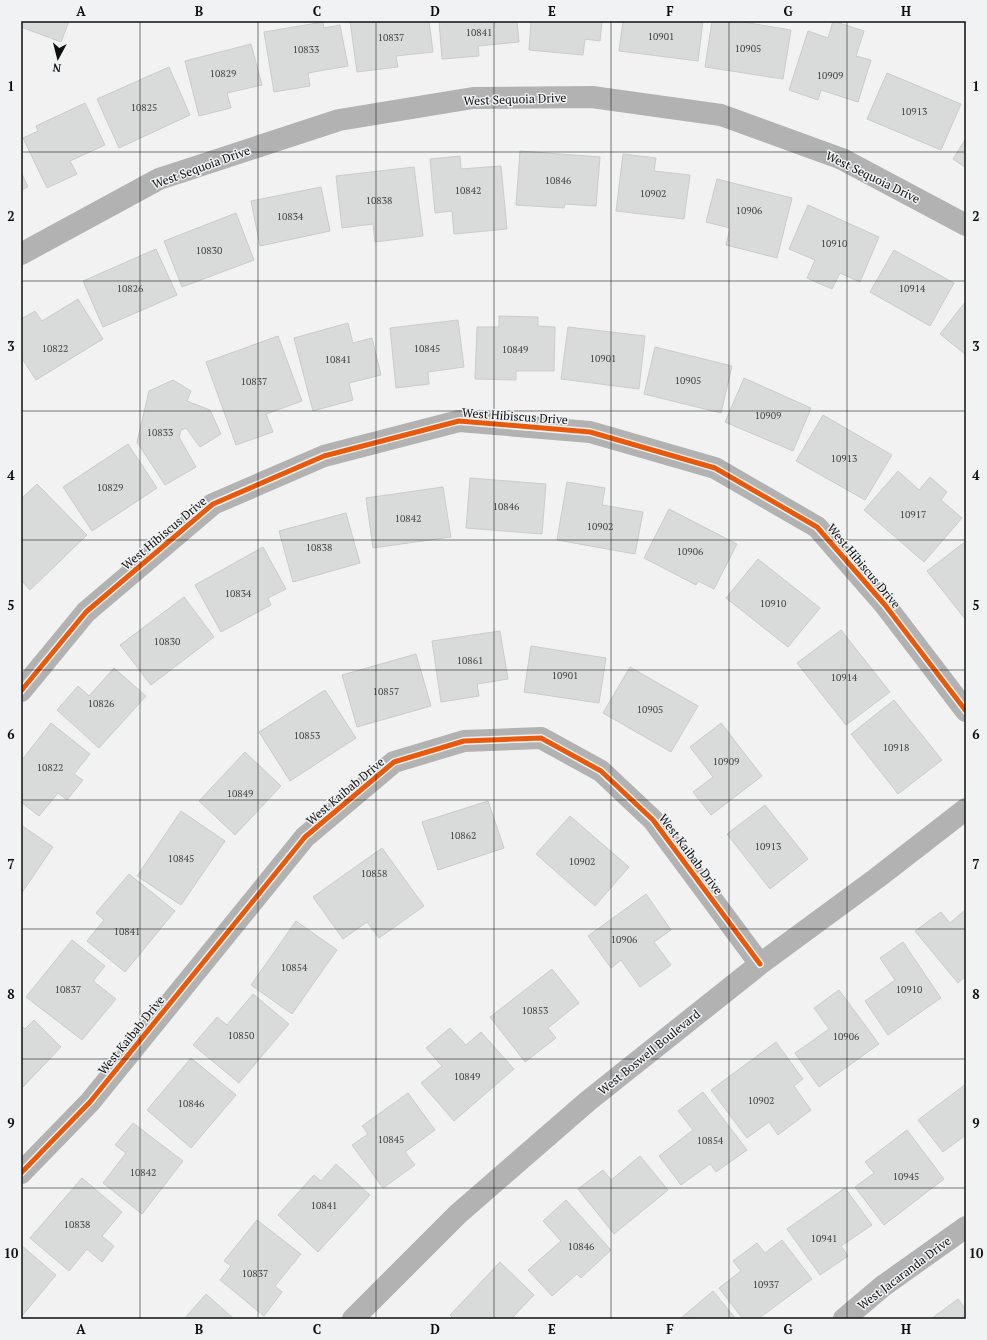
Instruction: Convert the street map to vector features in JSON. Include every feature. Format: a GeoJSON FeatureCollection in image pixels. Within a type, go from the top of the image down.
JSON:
{"type":"FeatureCollection","features":[{"type":"Feature","properties":{"kind":"street","name":"West Sequoia Drive"},"geometry":{"type":"LineString","coordinates":[[21,254],[159,179],[339,120],[473,98],[592,97],[721,115],[842,160],[966,225]]}},
{"type":"Feature","properties":{"kind":"street","name":"West Hibiscus Drive"},"geometry":{"type":"LineString","coordinates":[[21,691],[86,612],[213,504],[324,456],[459,421],[590,432],[715,468],[817,527],[885,605],[966,711]]}},
{"type":"Feature","properties":{"kind":"street","name":"West Kaibab Drive"},"geometry":{"type":"LineString","coordinates":[[21,1174],[90,1102],[305,837],[394,762],[464,741],[541,738],[601,771],[653,820],[760,964]]}},
{"type":"Feature","properties":{"kind":"street","name":"West Boswell Boulevard"},"geometry":{"type":"LineString","coordinates":[[353,1319],[458,1214],[588,1101],[760,964],[877,878],[966,808]]}},
{"type":"Feature","properties":{"kind":"street","name":"West Jacaranda Drive"},"geometry":{"type":"LineString","coordinates":[[844,1319],[883,1286],[966,1227]]}},
{"type":"Feature","properties":{"kind":"building"},"geometry":{"type":"Polygon","coordinates":[[[21,21],[69,21],[61,42],[21,27],[21,21]]]}},
{"type":"Feature","properties":{"kind":"building"},"geometry":{"type":"Polygon","coordinates":[[[350,21],[429,21],[433,52],[396,56],[398,67],[357,72],[350,21]]]}},
{"type":"Feature","properties":{"kind":"building"},"geometry":{"type":"Polygon","coordinates":[[[439,21],[517,21],[519,42],[478,46],[479,56],[442,59],[439,21]]]}},
{"type":"Feature","properties":{"kind":"building"},"geometry":{"type":"Polygon","coordinates":[[[531,21],[602,21],[600,41],[585,39],[583,55],[529,50],[531,21]]]}},
{"type":"Feature","properties":{"kind":"building"},"geometry":{"type":"Polygon","coordinates":[[[623,21],[703,21],[698,61],[619,51],[623,21]]]}},
{"type":"Feature","properties":{"kind":"building"},"geometry":{"type":"Polygon","coordinates":[[[712,21],[737,21],[791,30],[783,79],[705,67],[712,21]]]}},
{"type":"Feature","properties":{"kind":"building"},"geometry":{"type":"Polygon","coordinates":[[[833,21],[864,31],[856,56],[871,60],[858,102],[821,90],[818,100],[789,90],[808,31],[828,38],[833,21]]]}},
{"type":"Feature","properties":{"kind":"building"},"geometry":{"type":"Polygon","coordinates":[[[323,22],[324,28],[340,25],[348,66],[308,73],[310,86],[274,92],[264,32],[323,22]]]}},
{"type":"Feature","properties":{"kind":"building"},"geometry":{"type":"Polygon","coordinates":[[[251,44],[262,85],[227,93],[231,108],[199,116],[185,61],[251,44]]]}},
{"type":"Feature","properties":{"kind":"building"},"geometry":{"type":"Polygon","coordinates":[[[169,67],[190,115],[119,148],[97,99],[169,67]]]}},
{"type":"Feature","properties":{"kind":"building"},"geometry":{"type":"Polygon","coordinates":[[[887,73],[961,104],[941,150],[867,119],[887,73]]]}},
{"type":"Feature","properties":{"kind":"building"},"geometry":{"type":"Polygon","coordinates":[[[85,103],[105,145],[70,161],[77,174],[47,188],[23,138],[38,131],[36,126],[85,103]]]}},
{"type":"Feature","properties":{"kind":"building"},"geometry":{"type":"Polygon","coordinates":[[[966,138],[966,168],[953,159],[966,138]]]}},
{"type":"Feature","properties":{"kind":"building"},"geometry":{"type":"Polygon","coordinates":[[[520,151],[600,157],[596,206],[565,204],[564,208],[516,205],[520,151]]]}},
{"type":"Feature","properties":{"kind":"building"},"geometry":{"type":"Polygon","coordinates":[[[623,154],[656,158],[654,171],[690,175],[684,219],[616,211],[623,154]]]}},
{"type":"Feature","properties":{"kind":"building"},"geometry":{"type":"Polygon","coordinates":[[[460,156],[461,169],[501,166],[507,229],[454,234],[452,211],[435,213],[430,159],[460,156]]]}},
{"type":"Feature","properties":{"kind":"building"},"geometry":{"type":"Polygon","coordinates":[[[414,167],[423,236],[375,242],[373,224],[342,228],[336,176],[414,167]]]}},
{"type":"Feature","properties":{"kind":"building"},"geometry":{"type":"Polygon","coordinates":[[[21,172],[28,187],[21,190],[21,172]]]}},
{"type":"Feature","properties":{"kind":"building"},"geometry":{"type":"Polygon","coordinates":[[[717,179],[792,198],[777,258],[726,245],[730,228],[706,222],[717,179]]]}},
{"type":"Feature","properties":{"kind":"building"},"geometry":{"type":"Polygon","coordinates":[[[321,187],[330,231],[260,246],[251,201],[321,187]]]}},
{"type":"Feature","properties":{"kind":"building"},"geometry":{"type":"Polygon","coordinates":[[[808,205],[879,237],[860,282],[840,273],[832,289],[807,278],[815,260],[789,249],[808,205]]]}},
{"type":"Feature","properties":{"kind":"building"},"geometry":{"type":"Polygon","coordinates":[[[236,213],[254,260],[182,287],[164,241],[236,213]]]}},
{"type":"Feature","properties":{"kind":"building"},"geometry":{"type":"Polygon","coordinates":[[[156,249],[177,295],[103,327],[83,281],[156,249]]]}},
{"type":"Feature","properties":{"kind":"building"},"geometry":{"type":"Polygon","coordinates":[[[894,250],[954,283],[930,326],[870,292],[894,250]]]}},
{"type":"Feature","properties":{"kind":"building"},"geometry":{"type":"Polygon","coordinates":[[[78,299],[103,339],[36,380],[21,357],[21,319],[35,311],[42,321],[78,299]]]}},
{"type":"Feature","properties":{"kind":"building"},"geometry":{"type":"Polygon","coordinates":[[[966,301],[966,355],[940,334],[966,301]]]}},
{"type":"Feature","properties":{"kind":"building"},"geometry":{"type":"Polygon","coordinates":[[[499,316],[538,317],[538,326],[555,327],[554,371],[516,371],[516,380],[475,379],[477,327],[499,327],[499,316]]]}},
{"type":"Feature","properties":{"kind":"building"},"geometry":{"type":"Polygon","coordinates":[[[458,320],[464,367],[428,372],[429,384],[396,388],[390,328],[458,320]]]}},
{"type":"Feature","properties":{"kind":"building"},"geometry":{"type":"Polygon","coordinates":[[[348,323],[353,343],[372,338],[381,375],[349,383],[353,400],[313,411],[294,338],[348,323]]]}},
{"type":"Feature","properties":{"kind":"building"},"geometry":{"type":"Polygon","coordinates":[[[568,327],[645,336],[639,389],[561,379],[568,327]]]}},
{"type":"Feature","properties":{"kind":"building"},"geometry":{"type":"Polygon","coordinates":[[[278,336],[302,401],[266,414],[273,432],[236,445],[206,362],[278,336]]]}},
{"type":"Feature","properties":{"kind":"building"},"geometry":{"type":"Polygon","coordinates":[[[655,347],[732,366],[721,413],[644,394],[655,347]]]}},
{"type":"Feature","properties":{"kind":"building"},"geometry":{"type":"Polygon","coordinates":[[[744,378],[811,408],[793,451],[725,422],[744,378]]]}},
{"type":"Feature","properties":{"kind":"building"},"geometry":{"type":"Polygon","coordinates":[[[173,380],[191,391],[187,401],[210,410],[221,434],[200,447],[186,428],[181,430],[179,437],[196,467],[165,485],[137,442],[149,391],[173,380]]]}},
{"type":"Feature","properties":{"kind":"building"},"geometry":{"type":"Polygon","coordinates":[[[823,415],[892,455],[865,500],[796,461],[823,415]]]}},
{"type":"Feature","properties":{"kind":"building"},"geometry":{"type":"Polygon","coordinates":[[[128,444],[157,488],[92,531],[63,487],[128,444]]]}},
{"type":"Feature","properties":{"kind":"building"},"geometry":{"type":"Polygon","coordinates":[[[898,471],[919,490],[930,477],[947,492],[941,500],[962,518],[924,562],[864,510],[898,471]]]}},
{"type":"Feature","properties":{"kind":"building"},"geometry":{"type":"Polygon","coordinates":[[[470,478],[546,484],[542,534],[466,528],[470,478]]]}},
{"type":"Feature","properties":{"kind":"building"},"geometry":{"type":"Polygon","coordinates":[[[567,482],[605,488],[602,505],[643,512],[635,554],[557,540],[567,482]]]}},
{"type":"Feature","properties":{"kind":"building"},"geometry":{"type":"Polygon","coordinates":[[[37,484],[87,535],[30,590],[21,580],[21,499],[37,484]]]}},
{"type":"Feature","properties":{"kind":"building"},"geometry":{"type":"Polygon","coordinates":[[[443,487],[451,537],[373,548],[366,498],[443,487]]]}},
{"type":"Feature","properties":{"kind":"building"},"geometry":{"type":"Polygon","coordinates":[[[669,509],[737,544],[714,589],[698,581],[696,585],[644,558],[669,509]]]}},
{"type":"Feature","properties":{"kind":"building"},"geometry":{"type":"Polygon","coordinates":[[[346,513],[360,563],[293,582],[279,531],[346,513]]]}},
{"type":"Feature","properties":{"kind":"building"},"geometry":{"type":"Polygon","coordinates":[[[966,541],[966,620],[927,571],[966,541]]]}},
{"type":"Feature","properties":{"kind":"building"},"geometry":{"type":"Polygon","coordinates":[[[263,547],[286,589],[268,598],[271,605],[221,632],[195,585],[263,547]]]}},
{"type":"Feature","properties":{"kind":"building"},"geometry":{"type":"Polygon","coordinates":[[[758,559],[820,608],[788,647],[726,598],[758,559]]]}},
{"type":"Feature","properties":{"kind":"building"},"geometry":{"type":"Polygon","coordinates":[[[184,597],[214,637],[151,685],[120,645],[184,597]]]}},
{"type":"Feature","properties":{"kind":"building"},"geometry":{"type":"Polygon","coordinates":[[[841,630],[890,692],[846,725],[797,663],[841,630]]]}},
{"type":"Feature","properties":{"kind":"building"},"geometry":{"type":"Polygon","coordinates":[[[500,631],[508,679],[477,684],[479,696],[441,702],[432,641],[500,631]]]}},
{"type":"Feature","properties":{"kind":"building"},"geometry":{"type":"Polygon","coordinates":[[[531,646],[606,658],[599,703],[524,692],[531,646]]]}},
{"type":"Feature","properties":{"kind":"building"},"geometry":{"type":"Polygon","coordinates":[[[416,654],[431,706],[357,727],[342,675],[416,654]]]}},
{"type":"Feature","properties":{"kind":"building"},"geometry":{"type":"Polygon","coordinates":[[[630,667],[698,706],[671,752],[603,713],[630,667]]]}},
{"type":"Feature","properties":{"kind":"building"},"geometry":{"type":"Polygon","coordinates":[[[114,668],[146,696],[99,748],[57,710],[78,686],[89,696],[114,668]]]}},
{"type":"Feature","properties":{"kind":"building"},"geometry":{"type":"Polygon","coordinates":[[[325,690],[356,738],[290,781],[259,732],[325,690]]]}},
{"type":"Feature","properties":{"kind":"building"},"geometry":{"type":"Polygon","coordinates":[[[894,700],[942,760],[898,794],[851,734],[894,700]]]}},
{"type":"Feature","properties":{"kind":"building"},"geometry":{"type":"Polygon","coordinates":[[[51,723],[90,754],[74,774],[83,780],[67,800],[58,793],[39,816],[21,802],[21,761],[51,723]]]}},
{"type":"Feature","properties":{"kind":"building"},"geometry":{"type":"Polygon","coordinates":[[[721,723],[762,776],[711,815],[693,792],[713,777],[690,747],[721,723]]]}},
{"type":"Feature","properties":{"kind":"building"},"geometry":{"type":"Polygon","coordinates":[[[245,752],[281,786],[235,835],[199,801],[245,752]]]}},
{"type":"Feature","properties":{"kind":"building"},"geometry":{"type":"Polygon","coordinates":[[[488,801],[504,848],[438,870],[422,822],[488,801]]]}},
{"type":"Feature","properties":{"kind":"building"},"geometry":{"type":"Polygon","coordinates":[[[765,805],[808,859],[770,889],[727,834],[765,805]]]}},
{"type":"Feature","properties":{"kind":"building"},"geometry":{"type":"Polygon","coordinates":[[[181,811],[225,841],[181,905],[137,876],[181,811]]]}},
{"type":"Feature","properties":{"kind":"building"},"geometry":{"type":"Polygon","coordinates":[[[570,816],[629,867],[595,906],[536,854],[570,816]]]}},
{"type":"Feature","properties":{"kind":"building"},"geometry":{"type":"Polygon","coordinates":[[[21,825],[53,847],[21,894],[21,825]]]}},
{"type":"Feature","properties":{"kind":"building"},"geometry":{"type":"Polygon","coordinates":[[[382,848],[424,906],[379,938],[367,922],[343,939],[313,897],[382,848]]]}},
{"type":"Feature","properties":{"kind":"building"},"geometry":{"type":"Polygon","coordinates":[[[129,874],[175,911],[125,972],[87,941],[104,920],[96,913],[129,874]]]}},
{"type":"Feature","properties":{"kind":"building"},"geometry":{"type":"Polygon","coordinates":[[[646,894],[671,930],[654,942],[671,965],[640,987],[621,960],[611,968],[588,936],[646,894]]]}},
{"type":"Feature","properties":{"kind":"building"},"geometry":{"type":"Polygon","coordinates":[[[966,909],[966,976],[958,983],[915,931],[941,912],[950,923],[966,909]]]}},
{"type":"Feature","properties":{"kind":"building"},"geometry":{"type":"Polygon","coordinates":[[[296,921],[337,950],[292,1014],[251,985],[296,921]]]}},
{"type":"Feature","properties":{"kind":"building"},"geometry":{"type":"Polygon","coordinates":[[[72,940],[105,966],[93,981],[116,999],[82,1040],[26,997],[72,940]]]}},
{"type":"Feature","properties":{"kind":"building"},"geometry":{"type":"Polygon","coordinates":[[[903,942],[941,998],[888,1035],[865,1001],[895,980],[880,958],[903,942]]]}},
{"type":"Feature","properties":{"kind":"building"},"geometry":{"type":"Polygon","coordinates":[[[552,969],[579,1003],[548,1028],[556,1038],[525,1062],[490,1017],[552,969]]]}},
{"type":"Feature","properties":{"kind":"building"},"geometry":{"type":"Polygon","coordinates":[[[839,990],[879,1044],[819,1087],[795,1053],[829,1029],[814,1008],[839,990]]]}},
{"type":"Feature","properties":{"kind":"building"},"geometry":{"type":"Polygon","coordinates":[[[253,994],[289,1024],[239,1083],[193,1045],[217,1017],[227,1025],[253,994]]]}},
{"type":"Feature","properties":{"kind":"building"},"geometry":{"type":"Polygon","coordinates":[[[34,1020],[61,1047],[21,1089],[21,1025],[25,1029],[34,1020]]]}},
{"type":"Feature","properties":{"kind":"building"},"geometry":{"type":"Polygon","coordinates":[[[450,1028],[466,1045],[481,1032],[514,1069],[454,1121],[421,1083],[442,1066],[426,1048],[450,1028]]]}},
{"type":"Feature","properties":{"kind":"building"},"geometry":{"type":"Polygon","coordinates":[[[776,1042],[803,1079],[794,1086],[811,1110],[778,1135],[769,1122],[747,1138],[711,1090],[776,1042]]]}},
{"type":"Feature","properties":{"kind":"building"},"geometry":{"type":"Polygon","coordinates":[[[191,1058],[236,1095],[191,1148],[147,1110],[191,1058]]]}},
{"type":"Feature","properties":{"kind":"building"},"geometry":{"type":"Polygon","coordinates":[[[966,1084],[966,1135],[943,1152],[918,1120],[966,1084]]]}},
{"type":"Feature","properties":{"kind":"building"},"geometry":{"type":"Polygon","coordinates":[[[703,1092],[747,1150],[716,1172],[710,1164],[681,1185],[659,1156],[693,1130],[678,1111],[703,1092]]]}},
{"type":"Feature","properties":{"kind":"building"},"geometry":{"type":"Polygon","coordinates":[[[408,1093],[435,1130],[405,1152],[415,1165],[383,1188],[352,1145],[368,1134],[362,1126],[408,1093]]]}},
{"type":"Feature","properties":{"kind":"building"},"geometry":{"type":"Polygon","coordinates":[[[133,1123],[183,1161],[142,1214],[103,1183],[126,1153],[115,1145],[133,1123]]]}},
{"type":"Feature","properties":{"kind":"building"},"geometry":{"type":"Polygon","coordinates":[[[907,1130],[944,1179],[884,1225],[855,1187],[874,1173],[865,1162],[907,1130]]]}},
{"type":"Feature","properties":{"kind":"building"},"geometry":{"type":"Polygon","coordinates":[[[640,1156],[668,1190],[614,1234],[578,1189],[603,1170],[611,1180],[640,1156]]]}},
{"type":"Feature","properties":{"kind":"building"},"geometry":{"type":"Polygon","coordinates":[[[336,1164],[370,1195],[318,1252],[278,1215],[314,1175],[321,1181],[336,1164]]]}},
{"type":"Feature","properties":{"kind":"building"},"geometry":{"type":"Polygon","coordinates":[[[82,1178],[122,1212],[102,1236],[114,1246],[102,1262],[87,1249],[69,1271],[30,1238],[82,1178]]]}},
{"type":"Feature","properties":{"kind":"building"},"geometry":{"type":"Polygon","coordinates":[[[845,1188],[872,1225],[841,1246],[848,1256],[820,1275],[787,1229],[845,1188]]]}},
{"type":"Feature","properties":{"kind":"building"},"geometry":{"type":"Polygon","coordinates":[[[566,1200],[611,1250],[581,1278],[577,1274],[552,1296],[528,1270],[561,1241],[543,1221],[566,1200]]]}},
{"type":"Feature","properties":{"kind":"building"},"geometry":{"type":"Polygon","coordinates":[[[257,1220],[301,1254],[275,1286],[282,1292],[264,1316],[220,1280],[231,1266],[224,1261],[257,1220]]]}},
{"type":"Feature","properties":{"kind":"building"},"geometry":{"type":"Polygon","coordinates":[[[782,1240],[812,1279],[758,1319],[743,1319],[719,1288],[741,1271],[733,1261],[757,1243],[765,1253],[782,1240]]]}},
{"type":"Feature","properties":{"kind":"building"},"geometry":{"type":"Polygon","coordinates":[[[21,1245],[56,1275],[21,1317],[21,1245]]]}},
{"type":"Feature","properties":{"kind":"building"},"geometry":{"type":"Polygon","coordinates":[[[500,1262],[534,1295],[511,1319],[454,1319],[450,1315],[500,1262]]]}},
{"type":"Feature","properties":{"kind":"building"},"geometry":{"type":"Polygon","coordinates":[[[713,1291],[736,1319],[680,1319],[713,1291]]]}},
{"type":"Feature","properties":{"kind":"building"},"geometry":{"type":"Polygon","coordinates":[[[206,1294],[234,1319],[184,1319],[206,1294]]]}},
{"type":"Feature","properties":{"kind":"building"},"geometry":{"type":"Polygon","coordinates":[[[958,1299],[966,1310],[966,1319],[931,1319],[958,1299]]]}},
{"type":"Feature","properties":{"kind":"cycle path"},"geometry":{"type":"LineString","coordinates":[[21,691],[86,612],[213,504],[324,456],[459,421],[590,432],[715,468],[817,527],[885,605],[966,711]]}},
{"type":"Feature","properties":{"kind":"cycle path"},"geometry":{"type":"LineString","coordinates":[[21,1173],[90,1102],[305,837],[394,762],[464,741],[541,738],[601,771],[653,820],[760,964]]}}]}
